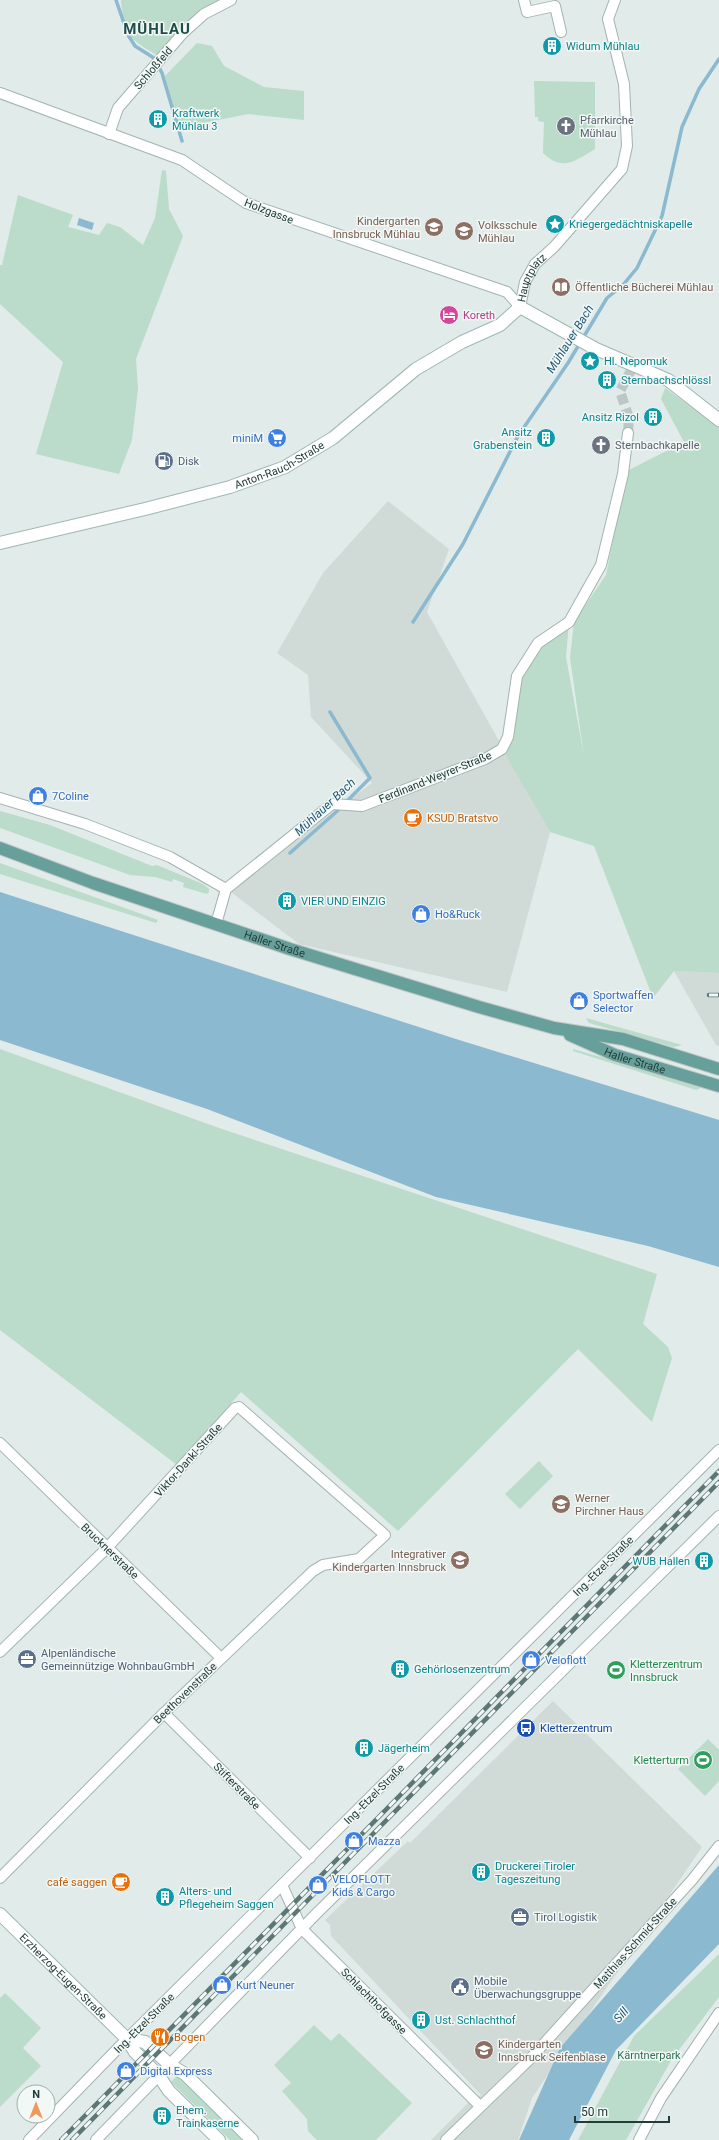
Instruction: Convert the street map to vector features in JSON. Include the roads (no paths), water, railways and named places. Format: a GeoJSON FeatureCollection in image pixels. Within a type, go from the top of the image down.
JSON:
{"type":"FeatureCollection","features":[{"type":"Feature","properties":{"kind":"main road","name":"Hauptplatz"},"geometry":{"type":"LineString","coordinates":[[520,307],[596,349],[658,374],[668,380],[719,420]]}},
{"type":"Feature","properties":{"kind":"main road","name":"Anton-Rauch-Straße"},"geometry":{"type":"LineString","coordinates":[[0,542],[145,509],[230,487],[285,467],[333,438],[416,369],[462,342],[500,325],[520,307]]}},
{"type":"Feature","properties":{"kind":"main road","name":"Haller Straße"},"geometry":{"type":"LineString","coordinates":[[0,848],[93,883],[418,989],[554,1028],[623,1039],[719,1069]]}},
{"type":"Feature","properties":{"kind":"main road","name":"Haller Straße"},"geometry":{"type":"LineString","coordinates":[[554,1028],[615,1055],[719,1086]]}},
{"type":"Feature","properties":{"kind":"main road","name":"Erzherzog-Eugen-Straße"},"geometry":{"type":"LineString","coordinates":[[0,1914],[127,2039],[135,2052],[159,2076],[169,2091],[219,2140]]}},
{"type":"Feature","properties":{"kind":"main road"},"geometry":{"type":"LineString","coordinates":[[127,2039],[145,2042],[170,2065],[185,2074],[252,2140]]}},
{"type":"Feature","properties":{"kind":"street","name":"Schloßfeld"},"geometry":{"type":"LineString","coordinates":[[109,134],[118,108],[193,23],[204,14],[230,0]]}},
{"type":"Feature","properties":{"kind":"street"},"geometry":{"type":"LineString","coordinates":[[524,0],[527,12],[555,6],[561,32]]}},
{"type":"Feature","properties":{"kind":"street","name":"Hauptplatz"},"geometry":{"type":"LineString","coordinates":[[520,307],[529,272],[535,264],[554,247],[622,169],[626,156],[624,84],[608,19],[615,0]]}},
{"type":"Feature","properties":{"kind":"street","name":"Holzgasse"},"geometry":{"type":"LineString","coordinates":[[0,94],[182,160],[241,201],[275,214],[507,292],[520,307]]}},
{"type":"Feature","properties":{"kind":"street","name":"Ferdinand-Weyrer-Straße"},"geometry":{"type":"LineString","coordinates":[[226,889],[332,804],[362,806],[485,759],[502,749],[508,737],[517,676],[538,643],[569,622],[601,565],[623,474],[628,433]]}},
{"type":"Feature","properties":{"kind":"street"},"geometry":{"type":"LineString","coordinates":[[0,798],[84,824],[170,857],[226,889],[216,924]]}},
{"type":"Feature","properties":{"kind":"street","name":"Viktor-Dankl-Straße"},"geometry":{"type":"LineString","coordinates":[[0,1652],[66,1586],[107,1548],[236,1408],[239,1407],[385,1535]]}},
{"type":"Feature","properties":{"kind":"street","name":"Brucknerstraße"},"geometry":{"type":"LineString","coordinates":[[0,1443],[222,1658]]}},
{"type":"Feature","properties":{"kind":"street","name":"Ing.-Etzel-Straße"},"geometry":{"type":"LineString","coordinates":[[29,2140],[127,2039],[719,1450]]}},
{"type":"Feature","properties":{"kind":"street"},"geometry":{"type":"LineString","coordinates":[[96,2140],[302,1929],[719,1516]]}},
{"type":"Feature","properties":{"kind":"street","name":"Beethovenstraße"},"geometry":{"type":"LineString","coordinates":[[0,1878],[164,1713],[314,1571],[323,1565],[359,1558],[385,1535]]}},
{"type":"Feature","properties":{"kind":"street","name":"Stifterstraße"},"geometry":{"type":"LineString","coordinates":[[164,1713],[310,1858]]}},
{"type":"Feature","properties":{"kind":"street","name":"Matthias-Schmid-Straße"},"geometry":{"type":"LineString","coordinates":[[446,2140],[530,2059],[579,2007],[692,1880],[719,1846]]}},
{"type":"Feature","properties":{"kind":"street","name":"Schlachthofgasse"},"geometry":{"type":"LineString","coordinates":[[282,1885],[302,1929],[480,2106]]}},
{"type":"Feature","properties":{"kind":"street"},"geometry":{"type":"LineString","coordinates":[[639,2140],[664,2093],[719,2012]]}},
{"type":"Feature","properties":{"kind":"water"},"geometry":{"type":"Polygon","coordinates":[[[79,218],[94,223],[92,230],[77,225],[79,218]]]}},
{"type":"Feature","properties":{"kind":"water"},"geometry":{"type":"Polygon","coordinates":[[[0,892],[456,1039],[719,1120],[719,1267],[648,1246],[436,1197],[207,1109],[0,1040],[0,892]]]}},
{"type":"Feature","properties":{"kind":"water","name":"Sill"},"geometry":{"type":"Polygon","coordinates":[[[719,1865],[719,1944],[616,2050],[569,2140],[519,2140],[560,2048],[719,1865]]]}},
{"type":"Feature","properties":{"kind":"waterway"},"geometry":{"type":"LineString","coordinates":[[116,0],[128,35],[135,46],[154,58],[162,73],[182,141]]}},
{"type":"Feature","properties":{"kind":"waterway","name":"Mühlauer Bach"},"geometry":{"type":"LineString","coordinates":[[413,622],[463,544],[518,436],[568,363],[607,298],[623,285],[637,268],[662,216],[682,127],[699,89],[719,59]]}},
{"type":"Feature","properties":{"kind":"waterway","name":"Mühlauer Bach"},"geometry":{"type":"LineString","coordinates":[[290,853],[335,813],[370,778],[330,712]]}},
{"type":"Feature","properties":{"kind":"tunnel"},"geometry":{"type":"LineString","coordinates":[[628,433],[629,418],[620,391],[634,365]]}},
{"type":"Feature","properties":{"kind":"railway"},"geometry":{"type":"LineString","coordinates":[[709,995],[719,995]]}},
{"type":"Feature","properties":{"kind":"railway"},"geometry":{"type":"LineString","coordinates":[[61,2140],[719,1471]]}},
{"type":"Feature","properties":{"kind":"railway"},"geometry":{"type":"LineString","coordinates":[[72,2140],[719,1482]]}},
{"type":"Feature","properties":{"kind":"place","name":"Widum Mühlau"},"geometry":{"type":"Point","coordinates":[552,46]}},
{"type":"Feature","properties":{"kind":"place","name":"Kraftwerk Mühlau 3"},"geometry":{"type":"Point","coordinates":[158,119]}},
{"type":"Feature","properties":{"kind":"place","name":"Pfarrkirche Mühlau"},"geometry":{"type":"Point","coordinates":[566,126]}},
{"type":"Feature","properties":{"kind":"place","name":"Kriegergedächtniskapelle"},"geometry":{"type":"Point","coordinates":[555,224]}},
{"type":"Feature","properties":{"kind":"place","name":"Kindergarten Innsbruck Mühlau"},"geometry":{"type":"Point","coordinates":[434,227]}},
{"type":"Feature","properties":{"kind":"place","name":"Volksschule Mühlau"},"geometry":{"type":"Point","coordinates":[464,231]}},
{"type":"Feature","properties":{"kind":"place","name":"Öffentliche Bücherei Mühlau"},"geometry":{"type":"Point","coordinates":[561,287]}},
{"type":"Feature","properties":{"kind":"place","name":"Koreth"},"geometry":{"type":"Point","coordinates":[449,315]}},
{"type":"Feature","properties":{"kind":"place","name":"Hl. Nepomuk"},"geometry":{"type":"Point","coordinates":[590,361]}},
{"type":"Feature","properties":{"kind":"place","name":"Sternbachschlössl"},"geometry":{"type":"Point","coordinates":[607,380]}},
{"type":"Feature","properties":{"kind":"place","name":"Ansitz Rizol"},"geometry":{"type":"Point","coordinates":[653,417]}},
{"type":"Feature","properties":{"kind":"place","name":"miniM"},"geometry":{"type":"Point","coordinates":[277,438]}},
{"type":"Feature","properties":{"kind":"place","name":"Ansitz Grabenstein"},"geometry":{"type":"Point","coordinates":[546,438]}},
{"type":"Feature","properties":{"kind":"place","name":"Sternbachkapelle"},"geometry":{"type":"Point","coordinates":[601,445]}},
{"type":"Feature","properties":{"kind":"place","name":"Disk"},"geometry":{"type":"Point","coordinates":[164,461]}},
{"type":"Feature","properties":{"kind":"place","name":"7Coline"},"geometry":{"type":"Point","coordinates":[38,796]}},
{"type":"Feature","properties":{"kind":"place","name":"KSUD Bratstvo"},"geometry":{"type":"Point","coordinates":[413,818]}},
{"type":"Feature","properties":{"kind":"place","name":"VIER UND EINZIG"},"geometry":{"type":"Point","coordinates":[287,901]}},
{"type":"Feature","properties":{"kind":"place","name":"Ho&Ruck"},"geometry":{"type":"Point","coordinates":[421,914]}},
{"type":"Feature","properties":{"kind":"place","name":"Sportwaffen Selector"},"geometry":{"type":"Point","coordinates":[579,1001]}},
{"type":"Feature","properties":{"kind":"place","name":"Werner Pirchner Haus"},"geometry":{"type":"Point","coordinates":[561,1504]}},
{"type":"Feature","properties":{"kind":"place","name":"Integrativer Kindergarten Innsbruck"},"geometry":{"type":"Point","coordinates":[460,1560]}},
{"type":"Feature","properties":{"kind":"place","name":"WUB Hallen"},"geometry":{"type":"Point","coordinates":[704,1561]}},
{"type":"Feature","properties":{"kind":"place","name":"Alpenländische Gemeinnützige WohnbauGmbH"},"geometry":{"type":"Point","coordinates":[27,1659]}},
{"type":"Feature","properties":{"kind":"place","name":"Veloflott"},"geometry":{"type":"Point","coordinates":[531,1660]}},
{"type":"Feature","properties":{"kind":"place","name":"Gehörlosenzentrum"},"geometry":{"type":"Point","coordinates":[400,1669]}},
{"type":"Feature","properties":{"kind":"place","name":"Kletterzentrum Innsbruck"},"geometry":{"type":"Point","coordinates":[616,1670]}},
{"type":"Feature","properties":{"kind":"place","name":"Kletterzentrum"},"geometry":{"type":"Point","coordinates":[526,1728]}},
{"type":"Feature","properties":{"kind":"place","name":"Jägerheim"},"geometry":{"type":"Point","coordinates":[364,1748]}},
{"type":"Feature","properties":{"kind":"place","name":"Kletterturm"},"geometry":{"type":"Point","coordinates":[703,1760]}},
{"type":"Feature","properties":{"kind":"place","name":"Mazza"},"geometry":{"type":"Point","coordinates":[354,1841]}},
{"type":"Feature","properties":{"kind":"place","name":"Druckerei Tiroler Tageszeitung"},"geometry":{"type":"Point","coordinates":[481,1872]}},
{"type":"Feature","properties":{"kind":"place","name":"café saggen"},"geometry":{"type":"Point","coordinates":[121,1882]}},
{"type":"Feature","properties":{"kind":"place","name":"VELOFLOTT Kids & Cargo"},"geometry":{"type":"Point","coordinates":[318,1885]}},
{"type":"Feature","properties":{"kind":"place","name":"Alters- und Pflegeheim Saggen"},"geometry":{"type":"Point","coordinates":[165,1897]}},
{"type":"Feature","properties":{"kind":"place","name":"Tirol Logistik"},"geometry":{"type":"Point","coordinates":[520,1917]}},
{"type":"Feature","properties":{"kind":"place","name":"Kurt Neuner"},"geometry":{"type":"Point","coordinates":[222,1985]}},
{"type":"Feature","properties":{"kind":"place","name":"Mobile Überwachungsgruppe"},"geometry":{"type":"Point","coordinates":[460,1987]}},
{"type":"Feature","properties":{"kind":"place","name":"Ust. Schlachthof"},"geometry":{"type":"Point","coordinates":[421,2020]}},
{"type":"Feature","properties":{"kind":"place","name":"Bogen"},"geometry":{"type":"Point","coordinates":[160,2037]}},
{"type":"Feature","properties":{"kind":"place","name":"Kindergarten Innsbruck Seifenblase"},"geometry":{"type":"Point","coordinates":[484,2050]}},
{"type":"Feature","properties":{"kind":"place","name":"Digital Express"},"geometry":{"type":"Point","coordinates":[126,2071]}},
{"type":"Feature","properties":{"kind":"place","name":"Ehem. Trainkaserne"},"geometry":{"type":"Point","coordinates":[162,2116]}},
{"type":"Feature","properties":{"kind":"district","name":"MÜHLAU"},"geometry":{"type":"Point","coordinates":[157,29]}},
{"type":"Feature","properties":{"kind":"park label","name":"Kärntnerpark"},"geometry":{"type":"Point","coordinates":[649,2055]}}]}
